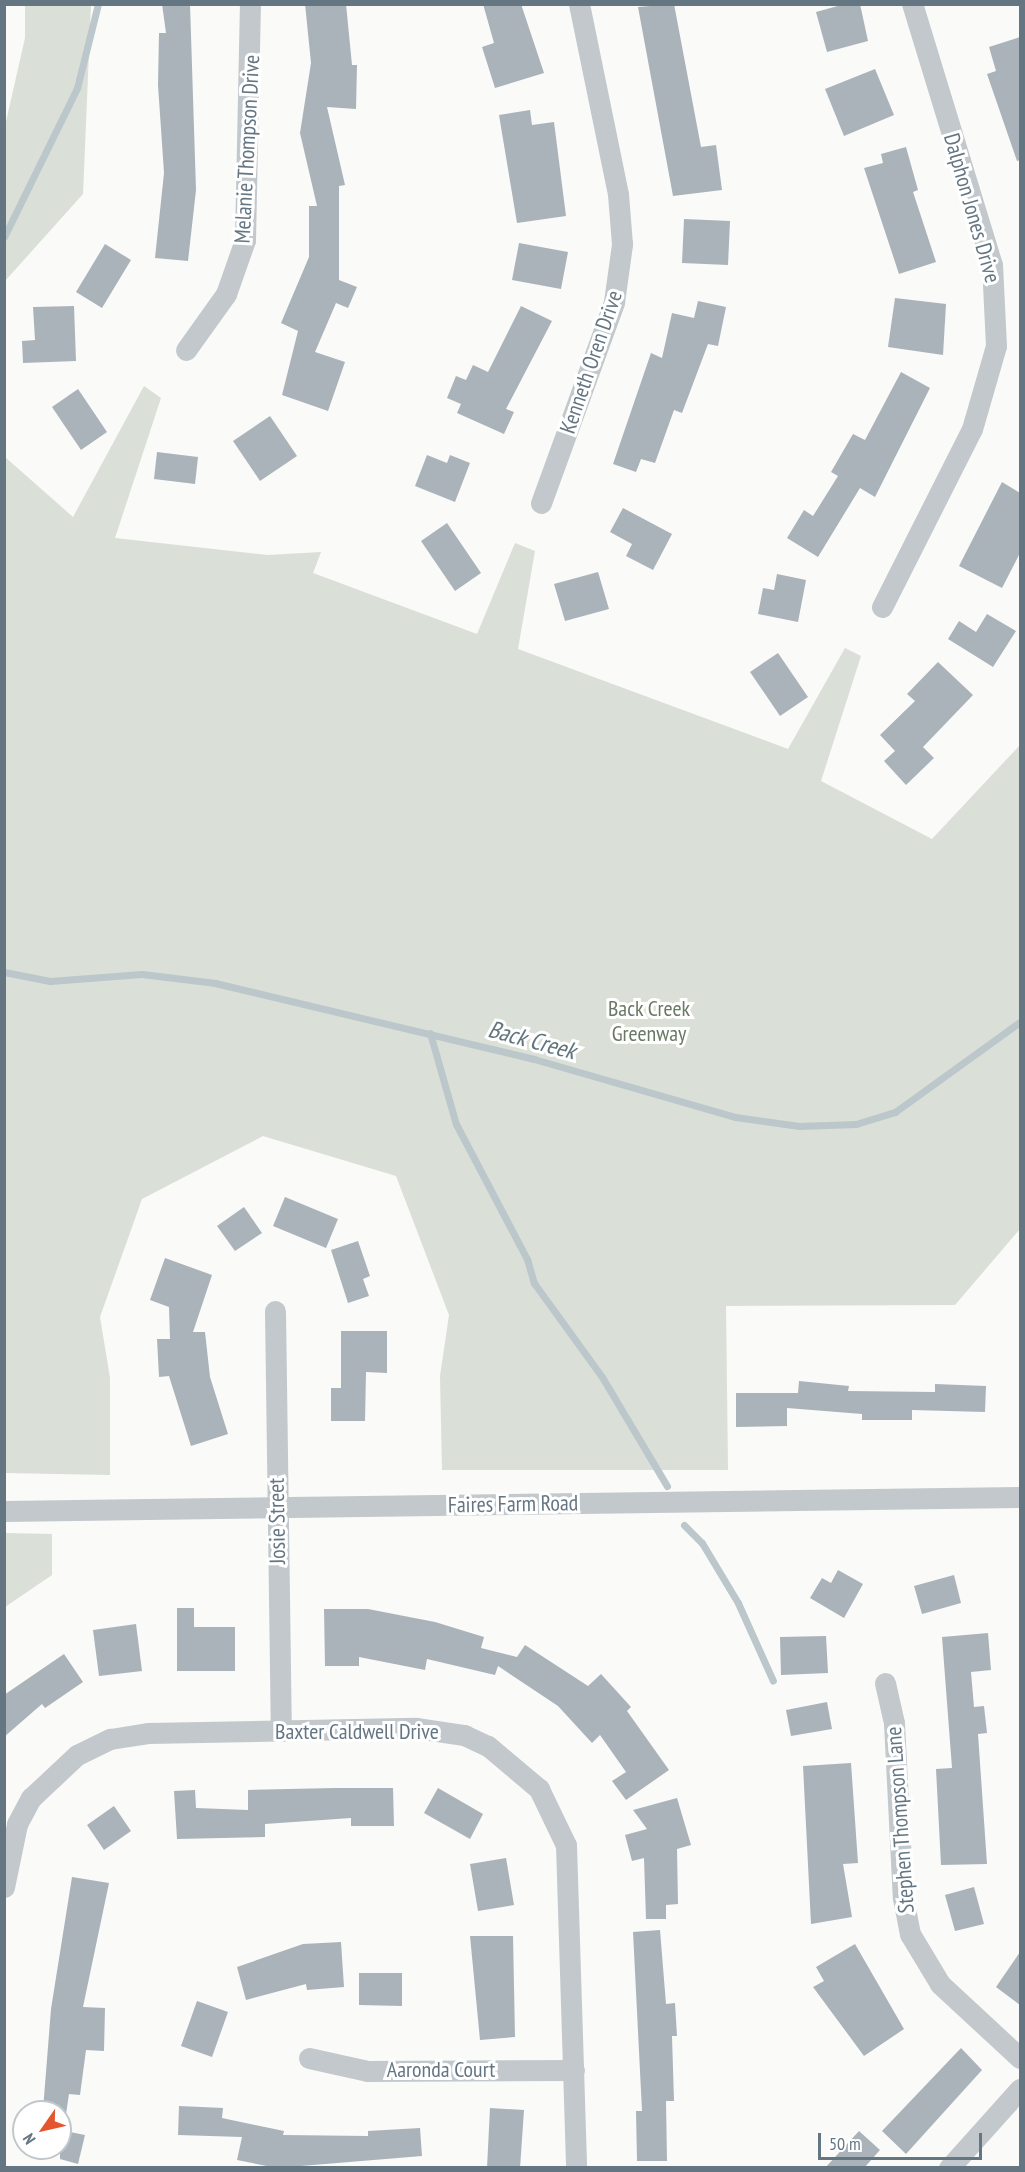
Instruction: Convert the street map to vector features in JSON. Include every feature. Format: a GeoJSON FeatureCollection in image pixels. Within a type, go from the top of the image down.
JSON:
{"type":"FeatureCollection","features":[{"type":"Feature","properties":{"kind":"street","name":"Melanie Thompson Drive"},"geometry":{"type":"LineString","coordinates":[[186,350],[226,294],[245,240],[250,4]]}},
{"type":"Feature","properties":{"kind":"street","name":"Kenneth Oren Drive"},"geometry":{"type":"LineString","coordinates":[[541,503],[614,302],[622,244],[609,140],[579,4]]}},
{"type":"Feature","properties":{"kind":"street","name":"Dalphon Jones Drive"},"geometry":{"type":"LineString","coordinates":[[882,607],[972,429],[996,346],[992,265],[912,4]]}},
{"type":"Feature","properties":{"kind":"street","name":"Josie Street"},"geometry":{"type":"LineString","coordinates":[[275,1311],[281,1731]]}},
{"type":"Feature","properties":{"kind":"street","name":"Faires Farm Road"},"geometry":{"type":"LineString","coordinates":[[4,1511],[1020,1497]]}},
{"type":"Feature","properties":{"kind":"street","name":"Stephen Thompson Lane"},"geometry":{"type":"LineString","coordinates":[[885,1683],[894,1723],[903,1898],[910,1934],[940,1984],[1020,2058]]}},
{"type":"Feature","properties":{"kind":"street","name":"Baxter Caldwell Drive"},"geometry":{"type":"LineString","coordinates":[[4,1887],[17,1824],[26,1807],[76,1755],[110,1739],[148,1733],[416,1728],[464,1735],[504,1757],[539,1789],[566,1845],[576,2168]]}},
{"type":"Feature","properties":{"kind":"street","name":"Aaronda Court"},"geometry":{"type":"LineString","coordinates":[[309,2058],[367,2071],[574,2070]]}},
{"type":"Feature","properties":{"kind":"street"},"geometry":{"type":"LineString","coordinates":[[948,2168],[1020,2090]]}},
{"type":"Feature","properties":{"kind":"green space"},"geometry":{"type":"Polygon","coordinates":[[[25,5],[91,5],[83,194],[5,281],[5,126],[25,38],[25,5]]]}},
{"type":"Feature","properties":{"kind":"green space","name":"Back Creek Greenway"},"geometry":{"type":"Polygon","coordinates":[[[144,386],[161,398],[115,538],[268,555],[321,552],[313,573],[477,634],[515,543],[535,551],[518,649],[788,749],[845,648],[861,656],[821,781],[932,839],[1020,745],[1020,1229],[955,1305],[726,1306],[728,1470],[442,1470],[440,1376],[449,1315],[396,1176],[263,1136],[142,1199],[100,1317],[110,1378],[110,1475],[5,1473],[5,457],[73,517],[144,386]]]}},
{"type":"Feature","properties":{"kind":"green space"},"geometry":{"type":"Polygon","coordinates":[[[5,1533],[52,1534],[52,1575],[5,1607],[5,1533]]]}},
{"type":"Feature","properties":{"kind":"building"},"geometry":{"type":"Polygon","coordinates":[[[162,4],[190,4],[196,190],[188,261],[155,258],[164,173],[158,85],[159,33],[166,33],[162,4]]]}},
{"type":"Feature","properties":{"kind":"building"},"geometry":{"type":"Polygon","coordinates":[[[305,4],[346,4],[352,65],[357,65],[356,109],[327,107],[345,185],[339,186],[339,280],[357,287],[348,308],[336,303],[315,352],[345,362],[328,411],[282,395],[298,331],[281,323],[309,257],[309,206],[317,206],[300,133],[311,63],[305,4]]]}},
{"type":"Feature","properties":{"kind":"building"},"geometry":{"type":"Polygon","coordinates":[[[483,4],[521,4],[544,73],[495,88],[482,47],[494,43],[483,4]]]}},
{"type":"Feature","properties":{"kind":"building"},"geometry":{"type":"Polygon","coordinates":[[[674,4],[701,147],[716,145],[722,190],[673,196],[638,7],[674,4]]]}},
{"type":"Feature","properties":{"kind":"building"},"geometry":{"type":"Polygon","coordinates":[[[845,4],[860,4],[868,41],[827,52],[816,12],[845,4]]]}},
{"type":"Feature","properties":{"kind":"building"},"geometry":{"type":"Polygon","coordinates":[[[1020,37],[1020,160],[1017,161],[987,74],[996,71],[989,47],[1020,37]]]}},
{"type":"Feature","properties":{"kind":"building"},"geometry":{"type":"Polygon","coordinates":[[[875,69],[894,115],[844,136],[825,89],[875,69]]]}},
{"type":"Feature","properties":{"kind":"building"},"geometry":{"type":"Polygon","coordinates":[[[530,110],[532,125],[554,122],[566,216],[517,223],[499,115],[530,110]]]}},
{"type":"Feature","properties":{"kind":"building"},"geometry":{"type":"Polygon","coordinates":[[[906,147],[918,190],[913,192],[936,262],[899,274],[864,168],[883,163],[881,154],[906,147]]]}},
{"type":"Feature","properties":{"kind":"building"},"geometry":{"type":"Polygon","coordinates":[[[684,219],[730,221],[728,265],[682,263],[684,219]]]}},
{"type":"Feature","properties":{"kind":"building"},"geometry":{"type":"Polygon","coordinates":[[[519,243],[568,252],[561,289],[512,280],[519,243]]]}},
{"type":"Feature","properties":{"kind":"building"},"geometry":{"type":"Polygon","coordinates":[[[105,244],[131,260],[102,308],[76,292],[105,244]]]}},
{"type":"Feature","properties":{"kind":"building"},"geometry":{"type":"Polygon","coordinates":[[[895,298],[946,304],[943,355],[888,347],[895,298]]]}},
{"type":"Feature","properties":{"kind":"building"},"geometry":{"type":"Polygon","coordinates":[[[698,301],[726,307],[718,346],[708,344],[682,413],[674,410],[655,463],[641,459],[636,472],[613,464],[651,353],[662,358],[672,313],[694,318],[698,301]]]}},
{"type":"Feature","properties":{"kind":"building"},"geometry":{"type":"Polygon","coordinates":[[[74,306],[76,361],[23,363],[22,341],[35,340],[33,307],[74,306]]]}},
{"type":"Feature","properties":{"kind":"building"},"geometry":{"type":"Polygon","coordinates":[[[521,306],[552,321],[506,409],[514,412],[504,434],[457,413],[461,404],[447,398],[456,376],[466,380],[473,365],[488,372],[521,306]]]}},
{"type":"Feature","properties":{"kind":"building"},"geometry":{"type":"Polygon","coordinates":[[[901,372],[930,388],[875,497],[860,488],[818,557],[787,538],[804,510],[813,516],[838,476],[831,472],[853,434],[865,440],[901,372]]]}},
{"type":"Feature","properties":{"kind":"building"},"geometry":{"type":"Polygon","coordinates":[[[78,389],[107,432],[81,450],[52,407],[78,389]]]}},
{"type":"Feature","properties":{"kind":"building"},"geometry":{"type":"Polygon","coordinates":[[[270,416],[297,456],[260,481],[233,441],[270,416]]]}},
{"type":"Feature","properties":{"kind":"building"},"geometry":{"type":"Polygon","coordinates":[[[157,452],[198,457],[195,484],[154,479],[157,452]]]}},
{"type":"Feature","properties":{"kind":"building"},"geometry":{"type":"Polygon","coordinates":[[[427,455],[447,463],[450,455],[470,463],[455,502],[415,486],[427,455]]]}},
{"type":"Feature","properties":{"kind":"building"},"geometry":{"type":"Polygon","coordinates":[[[1002,482],[1020,493],[1020,553],[1002,588],[959,566],[1002,482]]]}},
{"type":"Feature","properties":{"kind":"building"},"geometry":{"type":"Polygon","coordinates":[[[623,508],[672,534],[653,570],[626,556],[632,544],[610,532],[623,508]]]}},
{"type":"Feature","properties":{"kind":"building"},"geometry":{"type":"Polygon","coordinates":[[[447,523],[481,573],[455,591],[421,541],[447,523]]]}},
{"type":"Feature","properties":{"kind":"building"},"geometry":{"type":"Polygon","coordinates":[[[598,572],[609,609],[565,621],[554,584],[598,572]]]}},
{"type":"Feature","properties":{"kind":"building"},"geometry":{"type":"Polygon","coordinates":[[[777,574],[806,580],[798,622],[758,614],[763,588],[774,590],[777,574]]]}},
{"type":"Feature","properties":{"kind":"building"},"geometry":{"type":"Polygon","coordinates":[[[987,614],[1016,631],[993,667],[948,639],[959,621],[976,632],[987,614]]]}},
{"type":"Feature","properties":{"kind":"building"},"geometry":{"type":"Polygon","coordinates":[[[778,653],[808,697],[780,716],[750,672],[778,653]]]}},
{"type":"Feature","properties":{"kind":"building"},"geometry":{"type":"Polygon","coordinates":[[[938,662],[973,695],[923,747],[934,758],[906,785],[884,761],[895,751],[880,735],[915,701],[907,694],[938,662]]]}},
{"type":"Feature","properties":{"kind":"building"},"geometry":{"type":"Polygon","coordinates":[[[285,1197],[338,1219],[326,1248],[273,1226],[285,1197]]]}},
{"type":"Feature","properties":{"kind":"building"},"geometry":{"type":"Polygon","coordinates":[[[244,1207],[262,1233],[235,1251],[217,1226],[244,1207]]]}},
{"type":"Feature","properties":{"kind":"building"},"geometry":{"type":"Polygon","coordinates":[[[358,1241],[370,1276],[363,1279],[369,1296],[348,1303],[331,1250],[358,1241]]]}},
{"type":"Feature","properties":{"kind":"building"},"geometry":{"type":"Polygon","coordinates":[[[165,1258],[212,1275],[193,1332],[205,1332],[210,1377],[228,1434],[191,1446],[169,1376],[159,1377],[157,1339],[170,1339],[169,1307],[150,1300],[165,1258]]]}},
{"type":"Feature","properties":{"kind":"building"},"geometry":{"type":"Polygon","coordinates":[[[341,1331],[387,1331],[387,1373],[366,1372],[365,1421],[331,1421],[331,1388],[341,1388],[341,1331]]]}},
{"type":"Feature","properties":{"kind":"building"},"geometry":{"type":"Polygon","coordinates":[[[799,1381],[849,1386],[848,1391],[935,1392],[935,1384],[986,1386],[985,1412],[912,1410],[912,1420],[862,1420],[862,1414],[787,1408],[787,1426],[736,1427],[736,1393],[798,1393],[799,1381]]]}},
{"type":"Feature","properties":{"kind":"building"},"geometry":{"type":"Polygon","coordinates":[[[838,1570],[863,1584],[844,1618],[810,1598],[822,1578],[831,1583],[838,1570]]]}},
{"type":"Feature","properties":{"kind":"building"},"geometry":{"type":"Polygon","coordinates":[[[954,1575],[961,1603],[922,1614],[914,1586],[954,1575]]]}},
{"type":"Feature","properties":{"kind":"building"},"geometry":{"type":"Polygon","coordinates":[[[177,1608],[194,1608],[194,1627],[235,1627],[235,1671],[177,1671],[177,1608]]]}},
{"type":"Feature","properties":{"kind":"building"},"geometry":{"type":"Polygon","coordinates":[[[324,1609],[368,1609],[435,1622],[484,1637],[481,1648],[517,1657],[525,1645],[588,1686],[601,1674],[631,1707],[627,1711],[669,1770],[626,1800],[612,1781],[626,1772],[600,1735],[592,1743],[558,1706],[498,1666],[495,1675],[427,1659],[425,1670],[359,1657],[359,1666],[325,1666],[324,1609]]]}},
{"type":"Feature","properties":{"kind":"building"},"geometry":{"type":"Polygon","coordinates":[[[136,1624],[142,1671],[99,1676],[93,1630],[136,1624]]]}},
{"type":"Feature","properties":{"kind":"building"},"geometry":{"type":"Polygon","coordinates":[[[988,1633],[991,1670],[971,1672],[974,1707],[984,1706],[987,1733],[978,1734],[987,1864],[941,1865],[936,1769],[952,1768],[942,1637],[988,1633]]]}},
{"type":"Feature","properties":{"kind":"building"},"geometry":{"type":"Polygon","coordinates":[[[826,1636],[828,1673],[781,1675],[780,1637],[826,1636]]]}},
{"type":"Feature","properties":{"kind":"building"},"geometry":{"type":"Polygon","coordinates":[[[64,1654],[83,1682],[45,1708],[42,1704],[4,1737],[4,1695],[64,1654]]]}},
{"type":"Feature","properties":{"kind":"building"},"geometry":{"type":"Polygon","coordinates":[[[827,1702],[832,1729],[791,1736],[786,1710],[827,1702]]]}},
{"type":"Feature","properties":{"kind":"building"},"geometry":{"type":"Polygon","coordinates":[[[851,1763],[858,1863],[843,1864],[852,1917],[811,1924],[803,1766],[851,1763]]]}},
{"type":"Feature","properties":{"kind":"building"},"geometry":{"type":"Polygon","coordinates":[[[393,1788],[394,1826],[351,1826],[351,1818],[265,1824],[265,1837],[177,1839],[174,1791],[195,1790],[196,1808],[248,1810],[248,1790],[393,1788]]]}},
{"type":"Feature","properties":{"kind":"building"},"geometry":{"type":"Polygon","coordinates":[[[438,1788],[483,1814],[470,1839],[424,1813],[438,1788]]]}},
{"type":"Feature","properties":{"kind":"building"},"geometry":{"type":"Polygon","coordinates":[[[677,1798],[691,1845],[677,1849],[678,1904],[666,1905],[666,1919],[646,1919],[644,1858],[632,1861],[625,1835],[647,1829],[633,1810],[677,1798]]]}},
{"type":"Feature","properties":{"kind":"building"},"geometry":{"type":"Polygon","coordinates":[[[114,1806],[131,1831],[104,1850],[87,1825],[114,1806]]]}},
{"type":"Feature","properties":{"kind":"building"},"geometry":{"type":"Polygon","coordinates":[[[506,1858],[514,1905],[478,1911],[470,1864],[506,1858]]]}},
{"type":"Feature","properties":{"kind":"building"},"geometry":{"type":"Polygon","coordinates":[[[72,1877],[109,1883],[83,2007],[105,2008],[104,2051],[86,2050],[80,2095],[69,2094],[68,2100],[44,2100],[51,2009],[72,1877]]]}},
{"type":"Feature","properties":{"kind":"building"},"geometry":{"type":"Polygon","coordinates":[[[974,1887],[984,1924],[955,1931],[945,1895],[974,1887]]]}},
{"type":"Feature","properties":{"kind":"building"},"geometry":{"type":"Polygon","coordinates":[[[660,1930],[666,2004],[675,2003],[677,2036],[672,2036],[674,2101],[666,2101],[667,2161],[637,2161],[636,2111],[642,2111],[633,1932],[660,1930]]]}},
{"type":"Feature","properties":{"kind":"building"},"geometry":{"type":"Polygon","coordinates":[[[470,1936],[513,1936],[515,2037],[480,2040],[470,1936]]]}},
{"type":"Feature","properties":{"kind":"building"},"geometry":{"type":"Polygon","coordinates":[[[341,1942],[344,1987],[307,1990],[306,1984],[246,2000],[237,1967],[303,1944],[341,1942]]]}},
{"type":"Feature","properties":{"kind":"building"},"geometry":{"type":"Polygon","coordinates":[[[855,1944],[904,2029],[864,2056],[813,1987],[824,1981],[816,1967],[855,1944]]]}},
{"type":"Feature","properties":{"kind":"building"},"geometry":{"type":"Polygon","coordinates":[[[1020,1952],[1020,2005],[996,1987],[1020,1952]]]}},
{"type":"Feature","properties":{"kind":"building"},"geometry":{"type":"Polygon","coordinates":[[[359,1973],[402,1973],[402,2006],[359,2005],[359,1973]]]}},
{"type":"Feature","properties":{"kind":"building"},"geometry":{"type":"Polygon","coordinates":[[[197,2001],[228,2012],[212,2057],[181,2046],[197,2001]]]}},
{"type":"Feature","properties":{"kind":"building"},"geometry":{"type":"Polygon","coordinates":[[[961,2048],[982,2070],[906,2154],[882,2131],[961,2048]]]}},
{"type":"Feature","properties":{"kind":"building"},"geometry":{"type":"Polygon","coordinates":[[[179,2106],[223,2108],[222,2118],[284,2131],[283,2135],[368,2136],[368,2131],[420,2128],[422,2156],[277,2168],[237,2160],[242,2137],[178,2135],[179,2106]]]}},
{"type":"Feature","properties":{"kind":"building"},"geometry":{"type":"Polygon","coordinates":[[[490,2108],[524,2110],[520,2168],[487,2168],[490,2108]]]}},
{"type":"Feature","properties":{"kind":"building"},"geometry":{"type":"Polygon","coordinates":[[[859,2131],[880,2150],[864,2168],[825,2168],[859,2131]]]}},
{"type":"Feature","properties":{"kind":"building"},"geometry":{"type":"Polygon","coordinates":[[[72,2132],[85,2135],[78,2164],[64,2160],[72,2160],[72,2132]]]}},
{"type":"Feature","properties":{"kind":"waterway"},"geometry":{"type":"LineString","coordinates":[[4,237],[77,88],[98,4]]}},
{"type":"Feature","properties":{"kind":"waterway","name":"Back Creek"},"geometry":{"type":"LineString","coordinates":[[4,972],[50,981],[142,974],[215,983],[534,1059],[735,1117],[799,1126],[856,1124],[895,1112],[1020,1022]]}},
{"type":"Feature","properties":{"kind":"waterway"},"geometry":{"type":"LineString","coordinates":[[430,1033],[456,1124],[527,1259],[534,1283],[602,1377],[667,1486]]}},
{"type":"Feature","properties":{"kind":"waterway"},"geometry":{"type":"LineString","coordinates":[[684,1525],[702,1543],[738,1603],[773,1681]]}}]}
